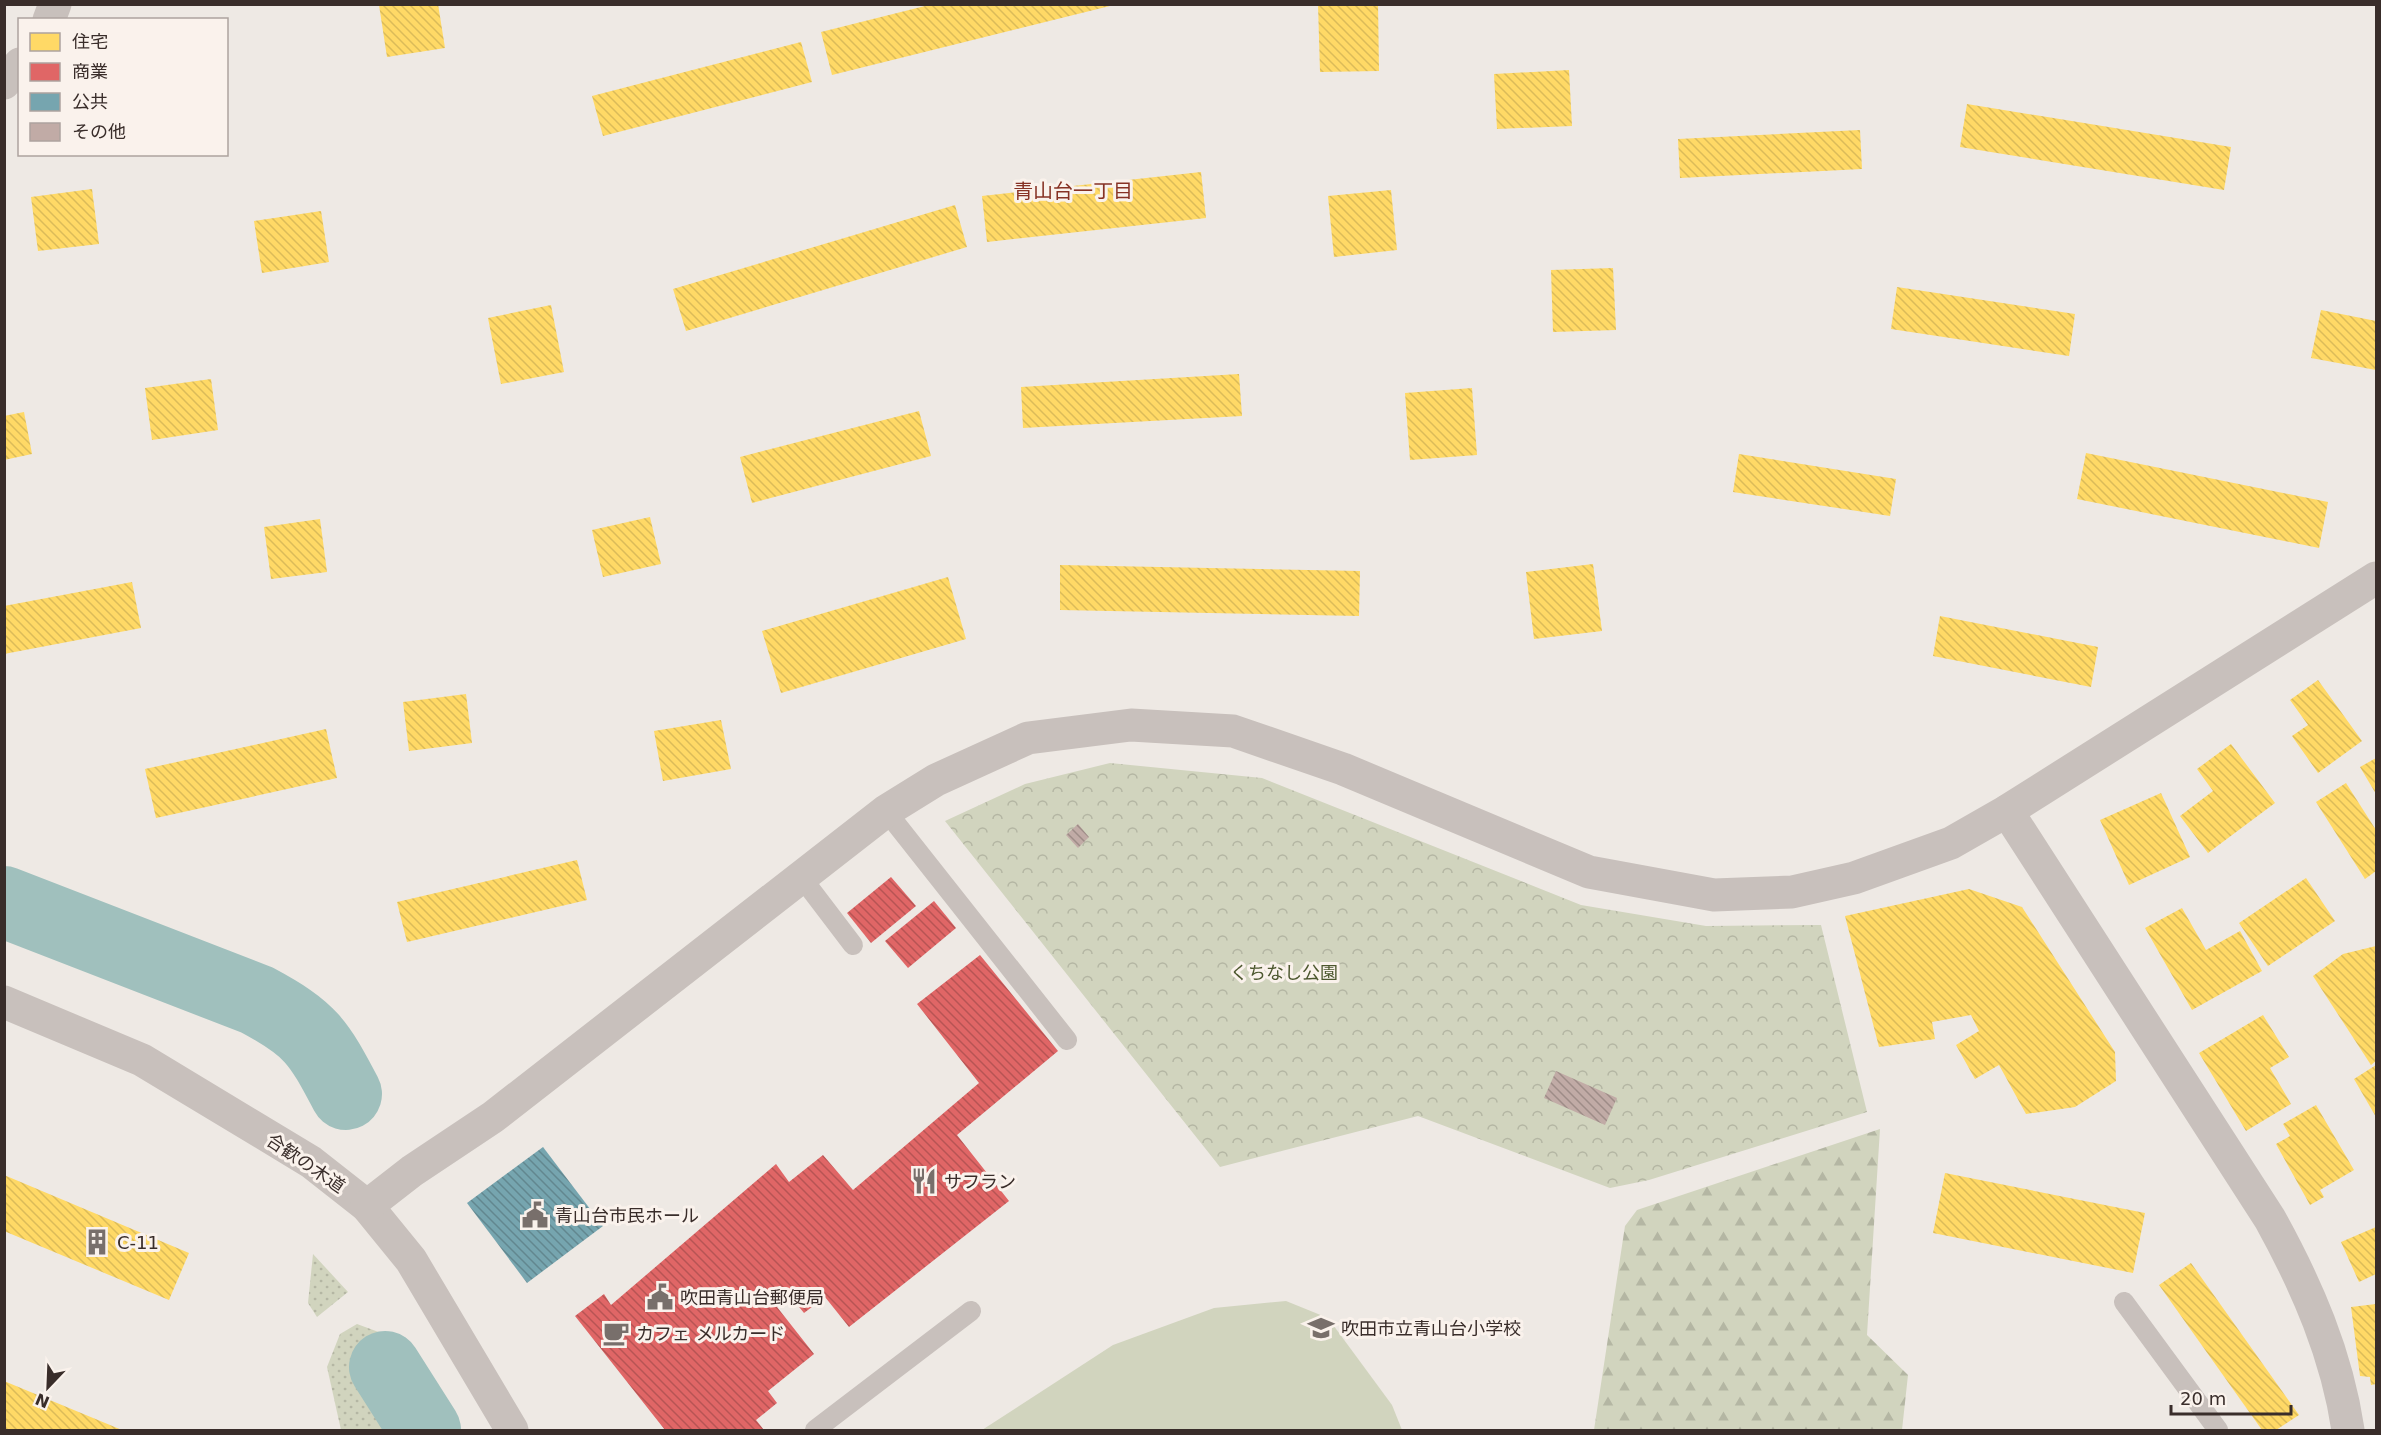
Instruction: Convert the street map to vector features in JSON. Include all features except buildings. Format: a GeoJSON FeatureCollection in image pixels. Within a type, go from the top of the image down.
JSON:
{"type":"FeatureCollection","features":[{"type":"Feature","properties":{"kind":"street"},"geometry":{"type":"LineString","coordinates":[[4,83],[18,66]]}},
{"type":"Feature","properties":{"kind":"street"},"geometry":{"type":"LineString","coordinates":[[367,1206],[412,1171],[493,1117],[886,811],[936,780],[1028,738],[1131,725],[1233,731],[1343,769],[1589,872],[1714,895],[1792,892],[1854,878],[1951,843],[2007,811],[2376,578]]}},
{"type":"Feature","properties":{"kind":"street"},"geometry":{"type":"LineString","coordinates":[[2007,811],[2280,1237],[2307,1291],[2333,1362],[2348,1431]]}},
{"type":"Feature","properties":{"kind":"street","name":"合歓の木道"},"geometry":{"type":"LineString","coordinates":[[4,1002],[142,1059],[311,1162],[367,1206],[411,1260],[512,1431]]}},
{"type":"Feature","properties":{"kind":"lane"},"geometry":{"type":"LineString","coordinates":[[886,811],[1067,1040]]}},
{"type":"Feature","properties":{"kind":"lane"},"geometry":{"type":"LineString","coordinates":[[802,878],[853,945]]}},
{"type":"Feature","properties":{"kind":"lane"},"geometry":{"type":"LineString","coordinates":[[2124,1302],[2218,1431]]}},
{"type":"Feature","properties":{"kind":"lane"},"geometry":{"type":"LineString","coordinates":[[815,1431],[971,1311]]}},
{"type":"Feature","properties":{"kind":"green space","name":"くちなし公園"},"geometry":{"type":"Polygon","coordinates":[[[1110,763],[1262,778],[1581,905],[1706,926],[1821,925],[1867,1112],[1649,1180],[1610,1188],[1418,1116],[1220,1167],[945,821],[1025,784],[1110,763]]]}},
{"type":"Feature","properties":{"kind":"green space"},"geometry":{"type":"Polygon","coordinates":[[[1880,1129],[1867,1335],[1908,1375],[1902,1430],[1594,1430],[1625,1226],[1637,1210],[1880,1129]]]}},
{"type":"Feature","properties":{"kind":"green space"},"geometry":{"type":"Polygon","coordinates":[[[313,1254],[348,1292],[317,1317],[308,1303],[313,1254]]]}},
{"type":"Feature","properties":{"kind":"green space"},"geometry":{"type":"Polygon","coordinates":[[[1286,1301],[1328,1318],[1392,1405],[1402,1430],[982,1430],[1113,1345],[1214,1308],[1286,1301]]]}},
{"type":"Feature","properties":{"kind":"green space"},"geometry":{"type":"Polygon","coordinates":[[[357,1324],[384,1334],[443,1430],[341,1430],[327,1367],[340,1334],[357,1324]]]}},
{"type":"Feature","properties":{"kind":"waterway"},"geometry":{"type":"LineString","coordinates":[[4,902],[257,1000],[275,1010],[290,1019],[311,1038],[328,1061],[346,1094]]}},
{"type":"Feature","properties":{"kind":"waterway"},"geometry":{"type":"LineString","coordinates":[[385,1367],[425,1430]]}},
{"type":"Feature","properties":{"kind":"place","name":"サフラン"},"geometry":{"type":"Point","coordinates":[924,1181]}},
{"type":"Feature","properties":{"kind":"place","name":"青山台市民ホール"},"geometry":{"type":"Point","coordinates":[535,1215]}},
{"type":"Feature","properties":{"kind":"place","name":"C-11"},"geometry":{"type":"Point","coordinates":[97,1242]}},
{"type":"Feature","properties":{"kind":"place","name":"吹田青山台郵便局"},"geometry":{"type":"Point","coordinates":[660,1297]}},
{"type":"Feature","properties":{"kind":"place","name":"吹田市立青山台小学校"},"geometry":{"type":"Point","coordinates":[1321,1328]}},
{"type":"Feature","properties":{"kind":"place","name":"カフェ メルカード"},"geometry":{"type":"Point","coordinates":[616,1333]}},
{"type":"Feature","properties":{"kind":"district","name":"青山台一丁目"},"geometry":{"type":"Point","coordinates":[1073,191]}}]}
